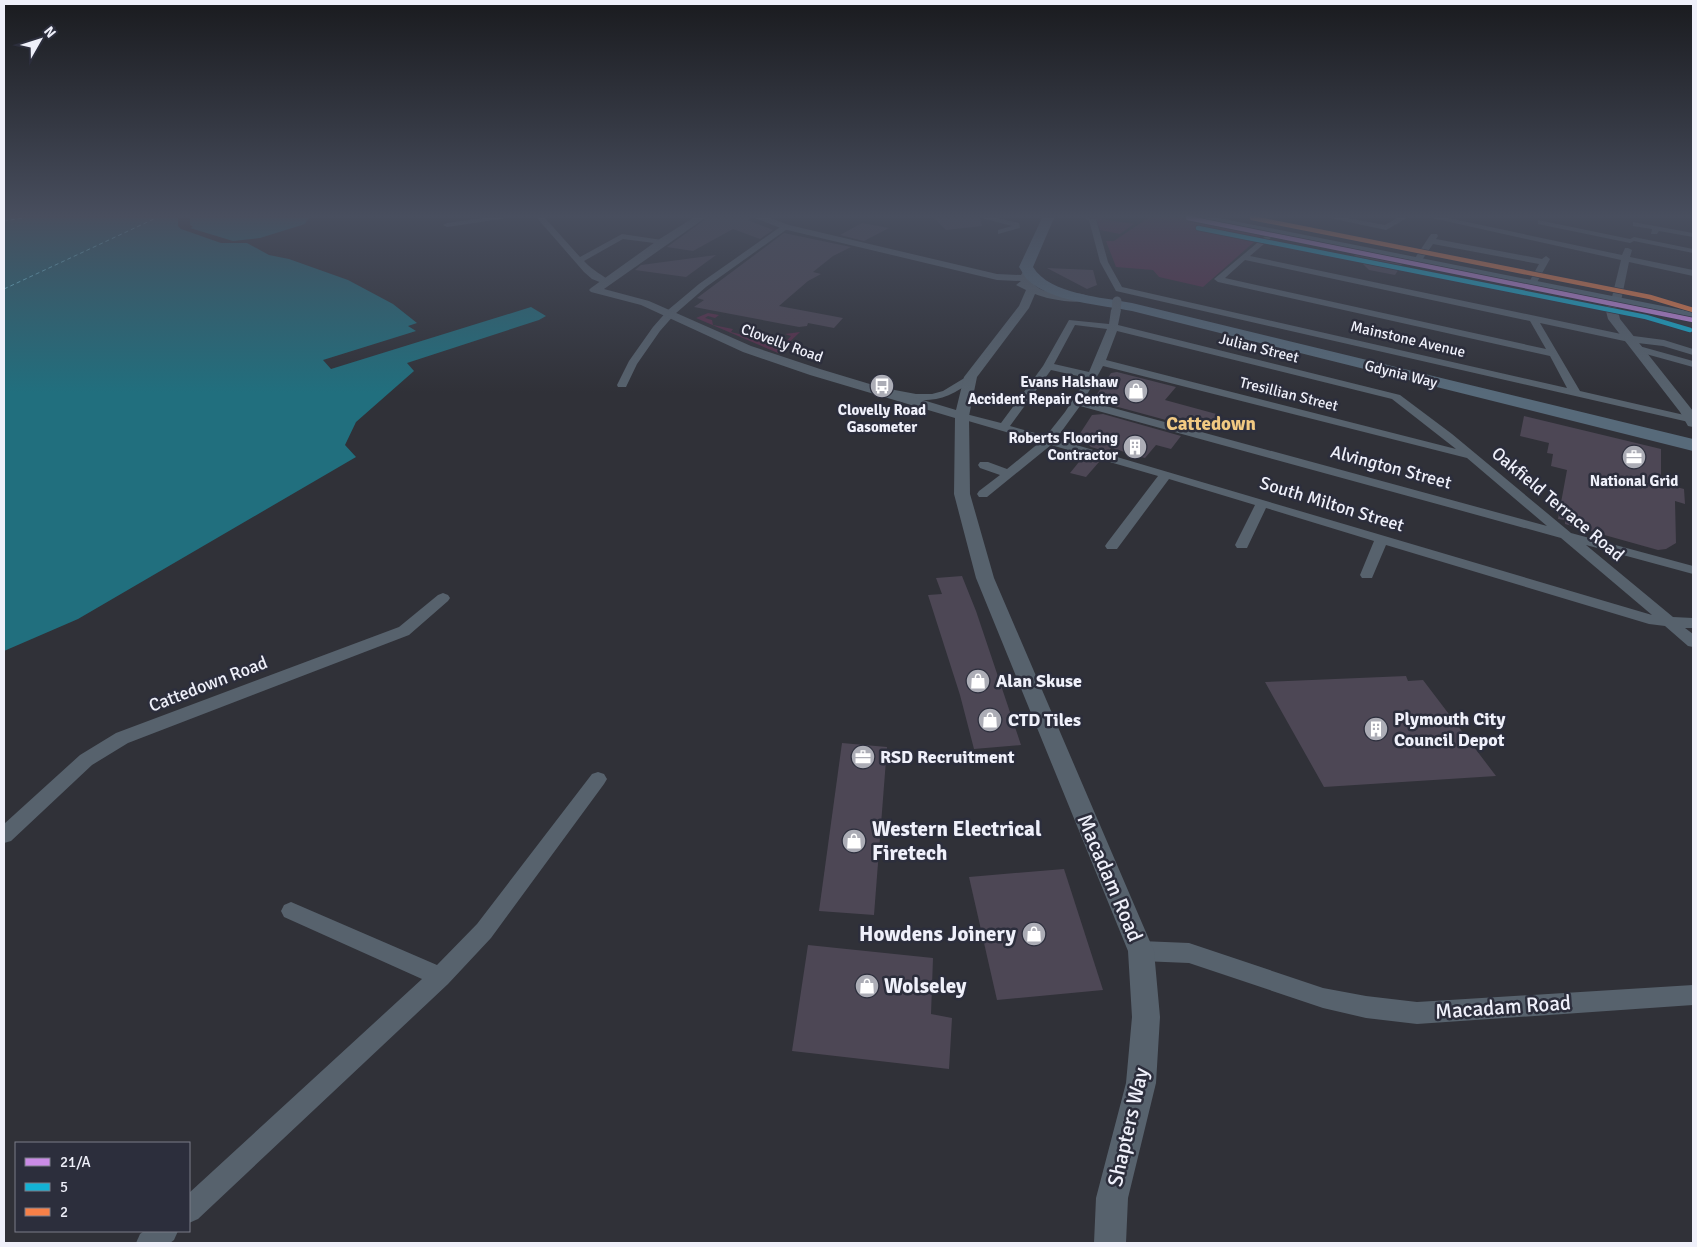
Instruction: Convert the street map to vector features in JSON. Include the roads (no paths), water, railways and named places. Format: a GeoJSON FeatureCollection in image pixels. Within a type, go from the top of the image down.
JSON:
{"type":"FeatureCollection","features":[{"type":"Feature","properties":{"kind":"main road","name":"Gdynia Way"},"geometry":{"type":"LineString","coordinates":[[1033,276],[1035,280],[1048,287],[1086,299],[1116,301]]}},
{"type":"Feature","properties":{"kind":"main road","name":"Gdynia Way"},"geometry":{"type":"LineString","coordinates":[[1042,276],[1050,282],[1116,301],[1693,445]]}},
{"type":"Feature","properties":{"kind":"main road"},"geometry":{"type":"LineString","coordinates":[[1482,276],[1693,316]]}},
{"type":"Feature","properties":{"kind":"main road"},"geometry":{"type":"LineString","coordinates":[[1493,276],[1693,320]]}},
{"type":"Feature","properties":{"kind":"main road"},"geometry":{"type":"LineString","coordinates":[[1648,307],[1676,316]]}},
{"type":"Feature","properties":{"kind":"street"},"geometry":{"type":"LineString","coordinates":[[594,276],[607,282]]}},
{"type":"Feature","properties":{"kind":"street"},"geometry":{"type":"LineString","coordinates":[[595,290],[615,276]]}},
{"type":"Feature","properties":{"kind":"street"},"geometry":{"type":"LineString","coordinates":[[622,385],[625,374],[657,328],[698,289],[716,276]]}},
{"type":"Feature","properties":{"kind":"street"},"geometry":{"type":"LineString","coordinates":[[994,276],[1010,279],[1015,276]]}},
{"type":"Feature","properties":{"kind":"street"},"geometry":{"type":"LineString","coordinates":[[882,391],[924,398],[936,397],[947,394],[970,377],[1025,306],[1032,290],[1029,276]]}},
{"type":"Feature","properties":{"kind":"street"},"geometry":{"type":"LineString","coordinates":[[983,494],[1048,440],[1078,402],[1100,362],[1114,327],[1116,301],[1108,276]]}},
{"type":"Feature","properties":{"kind":"street"},"geometry":{"type":"LineString","coordinates":[[1221,276],[1218,279],[1553,354]]}},
{"type":"Feature","properties":{"kind":"street"},"geometry":{"type":"LineString","coordinates":[[1332,276],[1534,320],[1664,343],[1693,352]]}},
{"type":"Feature","properties":{"kind":"street"},"geometry":{"type":"LineString","coordinates":[[1532,284],[1536,276]]}},
{"type":"Feature","properties":{"kind":"street"},"geometry":{"type":"LineString","coordinates":[[1620,276],[1615,302],[1610,307],[1611,314],[1691,417]]}},
{"type":"Feature","properties":{"kind":"street"},"geometry":{"type":"LineString","coordinates":[[997,277],[1058,297],[1086,299]]}},
{"type":"Feature","properties":{"kind":"street","name":"Clovelly Road"},"geometry":{"type":"LineString","coordinates":[[595,290],[645,303],[747,348],[815,372],[962,416]]}},
{"type":"Feature","properties":{"kind":"street","name":"Mainstone Avenue"},"geometry":{"type":"LineString","coordinates":[[1116,301],[1130,290],[1691,417]]}},
{"type":"Feature","properties":{"kind":"street"},"geometry":{"type":"LineString","coordinates":[[1025,306],[1042,299],[1058,297]]}},
{"type":"Feature","properties":{"kind":"street"},"geometry":{"type":"LineString","coordinates":[[1534,320],[1575,392]]}},
{"type":"Feature","properties":{"kind":"street","name":"Julian Street"},"geometry":{"type":"LineString","coordinates":[[1048,366],[1072,322],[1114,327],[1396,397]]}},
{"type":"Feature","properties":{"kind":"street"},"geometry":{"type":"LineString","coordinates":[[1639,349],[1693,364]]}},
{"type":"Feature","properties":{"kind":"street","name":"Tresillian Street"},"geometry":{"type":"LineString","coordinates":[[1100,362],[1471,456]]}},
{"type":"Feature","properties":{"kind":"street"},"geometry":{"type":"LineString","coordinates":[[1004,427],[1048,366],[1092,376]]}},
{"type":"Feature","properties":{"kind":"street"},"geometry":{"type":"LineString","coordinates":[[962,416],[970,377]]}},
{"type":"Feature","properties":{"kind":"street","name":"Oakfield Terrace Road"},"geometry":{"type":"LineString","coordinates":[[1396,397],[1471,456],[1693,642]]}},
{"type":"Feature","properties":{"kind":"street","name":"Alvington Street"},"geometry":{"type":"LineString","coordinates":[[1078,402],[1693,570]]}},
{"type":"Feature","properties":{"kind":"street","name":"South Milton Street"},"geometry":{"type":"LineString","coordinates":[[962,416],[1166,474],[1654,621],[1693,623]]}},
{"type":"Feature","properties":{"kind":"street","name":"Macadam Road"},"geometry":{"type":"LineString","coordinates":[[962,416],[962,494],[985,578],[1141,951],[1189,954],[1322,998],[1366,1007],[1417,1013],[1693,995]]}},
{"type":"Feature","properties":{"kind":"street"},"geometry":{"type":"LineString","coordinates":[[984,466],[1008,474]]}},
{"type":"Feature","properties":{"kind":"street"},"geometry":{"type":"LineString","coordinates":[[1112,546],[1166,474]]}},
{"type":"Feature","properties":{"kind":"street"},"geometry":{"type":"LineString","coordinates":[[1242,545],[1262,503]]}},
{"type":"Feature","properties":{"kind":"street"},"geometry":{"type":"LineString","coordinates":[[1367,575],[1382,538]]}},
{"type":"Feature","properties":{"kind":"street","name":"Cattedown Road"},"geometry":{"type":"LineString","coordinates":[[4,834],[86,760],[122,738],[404,631],[443,598]]}},
{"type":"Feature","properties":{"kind":"street"},"geometry":{"type":"LineString","coordinates":[[190,1209],[440,977],[484,931],[598,779]]}},
{"type":"Feature","properties":{"kind":"street"},"geometry":{"type":"LineString","coordinates":[[291,911],[440,977]]}},
{"type":"Feature","properties":{"kind":"street","name":"Shapters Way"},"geometry":{"type":"LineString","coordinates":[[1110,1243],[1112,1198],[1141,1083],[1146,1017],[1141,951]]}},
{"type":"Feature","properties":{"kind":"street"},"geometry":{"type":"LineString","coordinates":[[149,1243],[164,1232]]}},
{"type":"Feature","properties":{"kind":"water"},"geometry":{"type":"Polygon","coordinates":[[[4,276],[337,276],[393,304],[417,323],[408,326],[416,331],[323,360],[331,369],[531,307],[546,316],[539,320],[407,363],[414,371],[356,422],[345,445],[356,457],[78,619],[4,651],[4,276]]]}},
{"type":"Feature","properties":{"kind":"place","name":"Clovelly Road Gasometer"},"geometry":{"type":"Point","coordinates":[882,386]}},
{"type":"Feature","properties":{"kind":"place","name":"Evans Halshaw Accident Repair Centre"},"geometry":{"type":"Point","coordinates":[1136,391]}},
{"type":"Feature","properties":{"kind":"place","name":"Roberts Flooring Contractor"},"geometry":{"type":"Point","coordinates":[1135,447]}},
{"type":"Feature","properties":{"kind":"place","name":"National Grid"},"geometry":{"type":"Point","coordinates":[1634,457]}},
{"type":"Feature","properties":{"kind":"place","name":"Alan Skuse"},"geometry":{"type":"Point","coordinates":[978,681]}},
{"type":"Feature","properties":{"kind":"place","name":"CTD Tiles"},"geometry":{"type":"Point","coordinates":[990,720]}},
{"type":"Feature","properties":{"kind":"place","name":"Plymouth City Council Depot"},"geometry":{"type":"Point","coordinates":[1376,729]}},
{"type":"Feature","properties":{"kind":"place","name":"RSD Recruitment"},"geometry":{"type":"Point","coordinates":[863,757]}},
{"type":"Feature","properties":{"kind":"place","name":"Western Electrical Firetech"},"geometry":{"type":"Point","coordinates":[854,841]}},
{"type":"Feature","properties":{"kind":"place","name":"Howdens Joinery"},"geometry":{"type":"Point","coordinates":[1034,934]}},
{"type":"Feature","properties":{"kind":"place","name":"Wolseley"},"geometry":{"type":"Point","coordinates":[867,986]}},
{"type":"Feature","properties":{"kind":"district","name":"Cattedown"},"geometry":{"type":"Point","coordinates":[1211,423]}}]}
